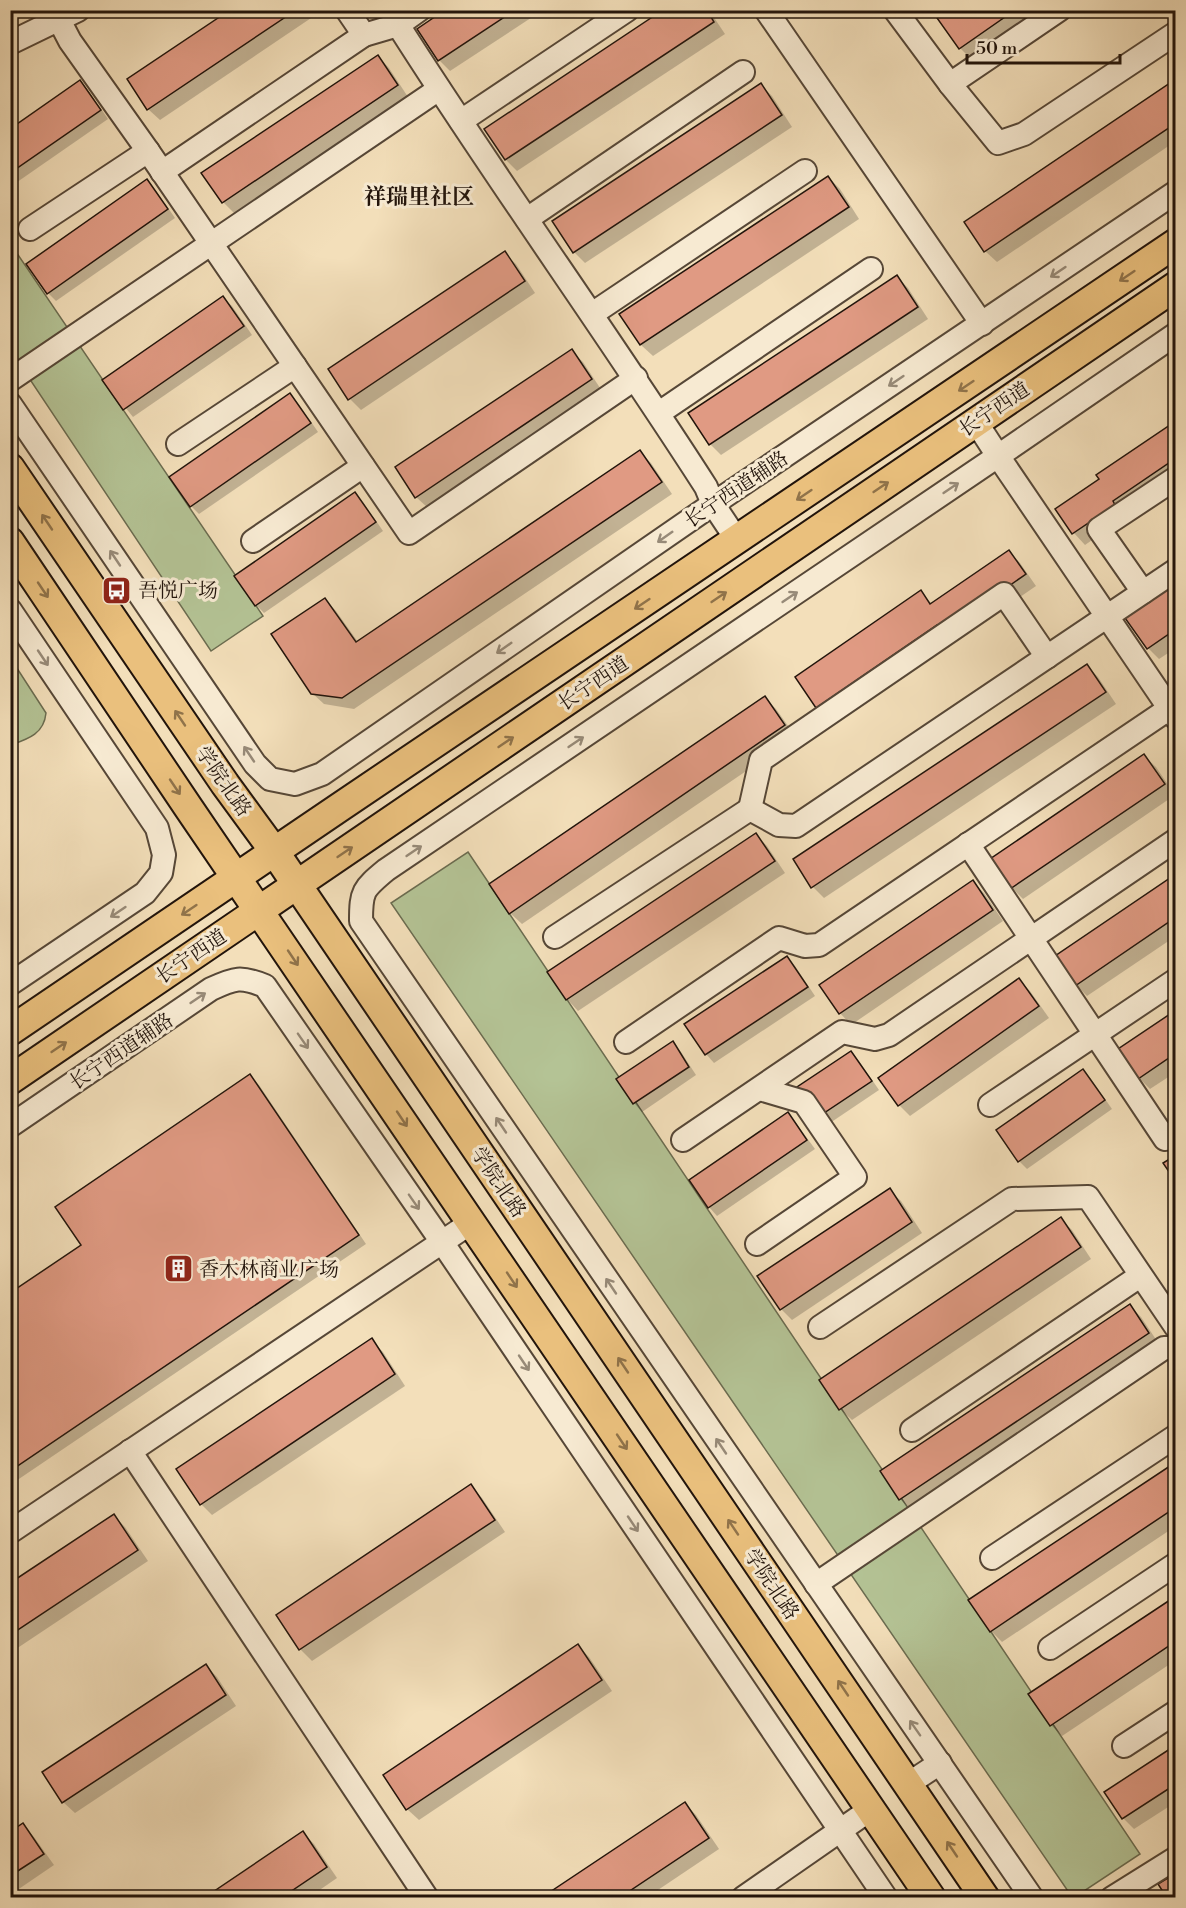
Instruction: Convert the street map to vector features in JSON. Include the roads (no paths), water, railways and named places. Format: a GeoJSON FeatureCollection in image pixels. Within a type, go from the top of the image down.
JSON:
{"type":"FeatureCollection","features":[{"type":"Feature","properties":{"kind":"main road","name":"长宁西道"},"geometry":{"type":"LineString","coordinates":[[10,1032],[274,851],[1176,243]]}},
{"type":"Feature","properties":{"kind":"main road","name":"长宁西道"},"geometry":{"type":"LineString","coordinates":[[10,1080],[1176,286]]}},
{"type":"Feature","properties":{"kind":"main road","name":"学院北路"},"geometry":{"type":"LineString","coordinates":[[10,468],[274,851],[985,1898]]}},
{"type":"Feature","properties":{"kind":"main road"},"geometry":{"type":"LineString","coordinates":[[10,542],[931,1898]]}},
{"type":"Feature","properties":{"kind":"main road"},"geometry":{"type":"LineString","coordinates":[[871,1809],[908,1784]]}},
{"type":"Feature","properties":{"kind":"street"},"geometry":{"type":"LineString","coordinates":[[347,10],[364,34]]}},
{"type":"Feature","properties":{"kind":"street"},"geometry":{"type":"LineString","coordinates":[[162,172],[364,34],[398,25],[419,10]]}},
{"type":"Feature","properties":{"kind":"street"},"geometry":{"type":"LineString","coordinates":[[461,122],[627,10]]}},
{"type":"Feature","properties":{"kind":"street"},"geometry":{"type":"LineString","coordinates":[[766,10],[982,324]]}},
{"type":"Feature","properties":{"kind":"street"},"geometry":{"type":"LineString","coordinates":[[895,10],[950,84],[998,143],[1024,134],[1176,33]]}},
{"type":"Feature","properties":{"kind":"street"},"geometry":{"type":"LineString","coordinates":[[950,84],[1059,10]]}},
{"type":"Feature","properties":{"kind":"street"},"geometry":{"type":"LineString","coordinates":[[10,43],[68,15],[70,41],[148,151],[409,533],[636,378]]}},
{"type":"Feature","properties":{"kind":"street"},"geometry":{"type":"LineString","coordinates":[[398,25],[461,122],[636,378],[737,540]]}},
{"type":"Feature","properties":{"kind":"street"},"geometry":{"type":"LineString","coordinates":[[527,219],[743,72]]}},
{"type":"Feature","properties":{"kind":"street"},"geometry":{"type":"LineString","coordinates":[[10,380],[439,89]]}},
{"type":"Feature","properties":{"kind":"street"},"geometry":{"type":"LineString","coordinates":[[30,229],[148,151]]}},
{"type":"Feature","properties":{"kind":"street"},"geometry":{"type":"LineString","coordinates":[[592,314],[805,171]]}},
{"type":"Feature","properties":{"kind":"street","name":"长宁西道辅路"},"geometry":{"type":"LineString","coordinates":[[10,404],[255,764],[270,779],[295,784],[322,774],[713,504],[1176,192]]}},
{"type":"Feature","properties":{"kind":"street"},"geometry":{"type":"LineString","coordinates":[[659,413],[871,269]]}},
{"type":"Feature","properties":{"kind":"street"},"geometry":{"type":"LineString","coordinates":[[1032,1898],[361,921],[361,899],[367,886],[396,864],[1176,334]]}},
{"type":"Feature","properties":{"kind":"street"},"geometry":{"type":"LineString","coordinates":[[178,444],[295,366]]}},
{"type":"Feature","properties":{"kind":"street"},"geometry":{"type":"LineString","coordinates":[[626,1042],[779,938],[805,946],[819,945],[1173,710],[976,422]]}},
{"type":"Feature","properties":{"kind":"street"},"geometry":{"type":"LineString","coordinates":[[253,541],[363,466]]}},
{"type":"Feature","properties":{"kind":"street"},"geometry":{"type":"LineString","coordinates":[[1143,592],[1099,529],[1176,478]]}},
{"type":"Feature","properties":{"kind":"street"},"geometry":{"type":"LineString","coordinates":[[750,809],[779,825],[796,826],[1176,570]]}},
{"type":"Feature","properties":{"kind":"street"},"geometry":{"type":"LineString","coordinates":[[555,937],[750,809],[761,760],[1004,594],[1047,657]]}},
{"type":"Feature","properties":{"kind":"street"},"geometry":{"type":"LineString","coordinates":[[10,610],[157,828],[164,855],[161,873],[145,893],[10,984]]}},
{"type":"Feature","properties":{"kind":"street"},"geometry":{"type":"LineString","coordinates":[[683,1140],[842,1032],[875,1039],[889,1035],[1176,840]]}},
{"type":"Feature","properties":{"kind":"street"},"geometry":{"type":"LineString","coordinates":[[968,844],[1165,1139],[1176,1131]]}},
{"type":"Feature","properties":{"kind":"street","name":"长宁西道辅路"},"geometry":{"type":"LineString","coordinates":[[10,1126],[212,989],[232,979],[247,979],[265,986],[442,1242]]}},
{"type":"Feature","properties":{"kind":"street"},"geometry":{"type":"LineString","coordinates":[[990,1105],[1176,980]]}},
{"type":"Feature","properties":{"kind":"street"},"geometry":{"type":"LineString","coordinates":[[757,1244],[855,1177],[804,1102],[760,1089]]}},
{"type":"Feature","properties":{"kind":"street"},"geometry":{"type":"LineString","coordinates":[[820,1327],[1012,1199],[1088,1197],[1176,1327]]}},
{"type":"Feature","properties":{"kind":"street"},"geometry":{"type":"LineString","coordinates":[[10,1532],[472,1222]]}},
{"type":"Feature","properties":{"kind":"street"},"geometry":{"type":"LineString","coordinates":[[442,1242],[886,1898]]}},
{"type":"Feature","properties":{"kind":"street"},"geometry":{"type":"LineString","coordinates":[[912,1430],[1140,1276]]}},
{"type":"Feature","properties":{"kind":"street"},"geometry":{"type":"LineString","coordinates":[[816,1584],[1164,1348],[1176,1348]]}},
{"type":"Feature","properties":{"kind":"street"},"geometry":{"type":"LineString","coordinates":[[993,1558],[1176,1436]]}},
{"type":"Feature","properties":{"kind":"street"},"geometry":{"type":"LineString","coordinates":[[130,1451],[427,1898]]}},
{"type":"Feature","properties":{"kind":"street"},"geometry":{"type":"LineString","coordinates":[[1050,1648],[1176,1564]]}},
{"type":"Feature","properties":{"kind":"street"},"geometry":{"type":"LineString","coordinates":[[1124,1746],[1176,1712]]}},
{"type":"Feature","properties":{"kind":"street"},"geometry":{"type":"LineString","coordinates":[[908,1784],[940,1763]]}},
{"type":"Feature","properties":{"kind":"street"},"geometry":{"type":"LineString","coordinates":[[743,1898],[871,1809]]}},
{"type":"Feature","properties":{"kind":"street"},"geometry":{"type":"LineString","coordinates":[[1112,1898],[1176,1858]]}},
{"type":"Feature","properties":{"kind":"place","name":"吾悦广场"},"geometry":{"type":"Point","coordinates":[117,590]}},
{"type":"Feature","properties":{"kind":"place","name":"香木林商业广场"},"geometry":{"type":"Point","coordinates":[178,1269]}},
{"type":"Feature","properties":{"kind":"district","name":"祥瑞里社区"},"geometry":{"type":"Point","coordinates":[419,196]}}]}
